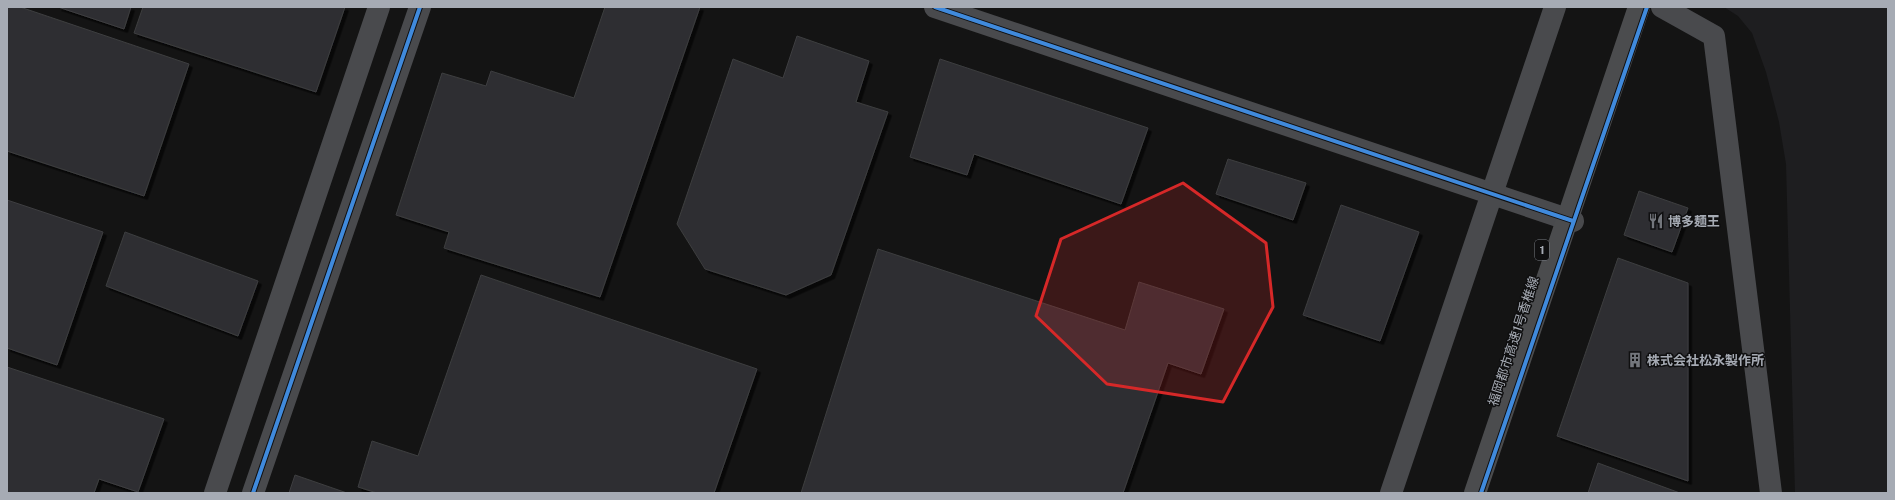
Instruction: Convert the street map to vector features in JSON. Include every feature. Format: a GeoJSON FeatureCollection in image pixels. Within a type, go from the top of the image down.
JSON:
{"type":"FeatureCollection","features":[{"type":"Feature","properties":{"kind":"highway","name":"福岡都市高速1号香椎線"},"geometry":{"type":"LineString","coordinates":[[1464,493],[1623,7]]}},
{"type":"Feature","properties":{"kind":"highway","name":"福岡都市高速1号香椎線"},"geometry":{"type":"LineString","coordinates":[[1475,493],[1639,7]]}},
{"type":"Feature","properties":{"kind":"street"},"geometry":{"type":"LineString","coordinates":[[215,493],[379,7]]}},
{"type":"Feature","properties":{"kind":"street"},"geometry":{"type":"LineString","coordinates":[[253,493],[420,7]]}},
{"type":"Feature","properties":{"kind":"street"},"geometry":{"type":"LineString","coordinates":[[935,7],[1573,221]]}},
{"type":"Feature","properties":{"kind":"street"},"geometry":{"type":"LineString","coordinates":[[1391,493],[1555,7]]}},
{"type":"Feature","properties":{"kind":"street"},"geometry":{"type":"LineString","coordinates":[[1481,493],[1647,7]]}},
{"type":"Feature","properties":{"kind":"street"},"geometry":{"type":"LineString","coordinates":[[1662,7],[1714,36],[1771,493]]}},
{"type":"Feature","properties":{"kind":"highlighted area"},"geometry":{"type":"Polygon","coordinates":[[[1183,183],[1266,243],[1273,307],[1223,402],[1107,384],[1036,316],[1061,239],[1183,183]]]}},
{"type":"Feature","properties":{"kind":"shaded area"},"geometry":{"type":"Polygon","coordinates":[[[1724,7],[1888,7],[1888,493],[1795,493],[1786,164],[1779,122],[1766,72],[1752,33],[1738,16],[1724,7]]]}},
{"type":"Feature","properties":{"kind":"building"},"geometry":{"type":"Polygon","coordinates":[[[7,7],[20,7],[189,64],[144,196],[7,151],[7,7]]]}},
{"type":"Feature","properties":{"kind":"building"},"geometry":{"type":"Polygon","coordinates":[[[58,7],[131,7],[124,29],[58,7]]]}},
{"type":"Feature","properties":{"kind":"building"},"geometry":{"type":"Polygon","coordinates":[[[143,7],[345,7],[316,92],[134,33],[143,7]]]}},
{"type":"Feature","properties":{"kind":"building"},"geometry":{"type":"Polygon","coordinates":[[[605,7],[700,7],[600,297],[444,248],[449,232],[396,215],[442,73],[486,86],[491,71],[574,98],[605,7]]]}},
{"type":"Feature","properties":{"kind":"building"},"geometry":{"type":"Polygon","coordinates":[[[797,36],[869,61],[856,102],[888,112],[831,275],[786,295],[705,269],[677,224],[733,59],[783,78],[797,36]]]}},
{"type":"Feature","properties":{"kind":"building"},"geometry":{"type":"Polygon","coordinates":[[[940,59],[1148,128],[1121,204],[974,154],[967,175],[910,157],[940,59]]]}},
{"type":"Feature","properties":{"kind":"building"},"geometry":{"type":"Polygon","coordinates":[[[1228,159],[1306,183],[1293,220],[1216,194],[1228,159]]]}},
{"type":"Feature","properties":{"kind":"building","name":"博多麺王"},"geometry":{"type":"Polygon","coordinates":[[[1639,191],[1688,208],[1672,252],[1624,235],[1639,191]]]}},
{"type":"Feature","properties":{"kind":"building"},"geometry":{"type":"Polygon","coordinates":[[[7,200],[103,232],[57,365],[7,348],[7,200]]]}},
{"type":"Feature","properties":{"kind":"building"},"geometry":{"type":"Polygon","coordinates":[[[1341,205],[1419,232],[1380,341],[1303,315],[1341,205]]]}},
{"type":"Feature","properties":{"kind":"building"},"geometry":{"type":"Polygon","coordinates":[[[125,232],[258,281],[238,336],[106,286],[125,232]]]}},
{"type":"Feature","properties":{"kind":"building"},"geometry":{"type":"Polygon","coordinates":[[[878,249],[1125,330],[1139,282],[1224,309],[1201,374],[1168,363],[1123,493],[801,493],[878,249]]]}},
{"type":"Feature","properties":{"kind":"building","name":"株式会社松永製作所"},"geometry":{"type":"Polygon","coordinates":[[[1618,258],[1688,283],[1688,481],[1557,436],[1618,258]]]}},
{"type":"Feature","properties":{"kind":"building"},"geometry":{"type":"Polygon","coordinates":[[[481,275],[757,369],[714,493],[377,493],[358,487],[372,441],[418,456],[481,275]]]}},
{"type":"Feature","properties":{"kind":"building"},"geometry":{"type":"Polygon","coordinates":[[[7,367],[164,419],[138,492],[99,479],[94,493],[7,493],[7,367]]]}},
{"type":"Feature","properties":{"kind":"building"},"geometry":{"type":"Polygon","coordinates":[[[1598,463],[1680,493],[1588,493],[1598,463]]]}},
{"type":"Feature","properties":{"kind":"building"},"geometry":{"type":"Polygon","coordinates":[[[295,475],[347,493],[289,493],[295,475]]]}},
{"type":"Feature","properties":{"kind":"cycle path"},"geometry":{"type":"LineString","coordinates":[[253,493],[420,7]]}},
{"type":"Feature","properties":{"kind":"cycle path"},"geometry":{"type":"LineString","coordinates":[[935,7],[1573,221]]}},
{"type":"Feature","properties":{"kind":"cycle path"},"geometry":{"type":"LineString","coordinates":[[1481,493],[1647,7]]}},
{"type":"Feature","properties":{"kind":"place","name":"博多麺王"},"geometry":{"type":"Point","coordinates":[1656,221]}},
{"type":"Feature","properties":{"kind":"place","name":"株式会社松永製作所"},"geometry":{"type":"Point","coordinates":[1635,360]}}]}
